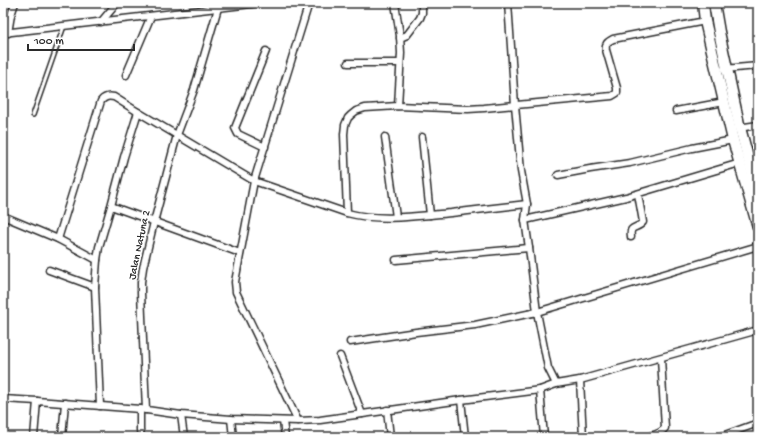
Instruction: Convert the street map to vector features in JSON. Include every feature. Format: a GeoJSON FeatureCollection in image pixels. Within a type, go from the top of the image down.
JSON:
{"type":"FeatureCollection","features":[{"type":"Feature","properties":{"kind":"main road"},"geometry":{"type":"LineString","coordinates":[[703,3],[705,21],[722,70],[740,163],[758,227]]}},
{"type":"Feature","properties":{"kind":"main road"},"geometry":{"type":"LineString","coordinates":[[714,3],[722,70],[724,102],[758,195]]}},
{"type":"Feature","properties":{"kind":"street"},"geometry":{"type":"LineString","coordinates":[[14,3],[6,33],[260,3]]}},
{"type":"Feature","properties":{"kind":"street"},"geometry":{"type":"LineString","coordinates":[[101,22],[117,3]]}},
{"type":"Feature","properties":{"kind":"street"},"geometry":{"type":"LineString","coordinates":[[298,421],[236,292],[235,282],[254,181],[309,3]]}},
{"type":"Feature","properties":{"kind":"street"},"geometry":{"type":"LineString","coordinates":[[395,3],[400,38],[398,106]]}},
{"type":"Feature","properties":{"kind":"street"},"geometry":{"type":"LineString","coordinates":[[400,38],[407,35],[420,18],[422,13],[422,3]]}},
{"type":"Feature","properties":{"kind":"street"},"geometry":{"type":"LineString","coordinates":[[508,3],[515,105],[527,204],[525,220],[537,312],[548,368],[556,384]]}},
{"type":"Feature","properties":{"kind":"street","name":"Jalan Natuna 2"},"geometry":{"type":"LineString","coordinates":[[142,437],[140,430],[143,409],[141,282],[154,222],[177,135],[194,90],[218,8]]}},
{"type":"Feature","properties":{"kind":"street"},"geometry":{"type":"LineString","coordinates":[[126,75],[150,16]]}},
{"type":"Feature","properties":{"kind":"street"},"geometry":{"type":"LineString","coordinates":[[348,213],[344,134],[346,121],[356,111],[361,109],[398,106],[468,109],[614,95],[617,93],[617,88],[606,50],[608,41],[705,21]]}},
{"type":"Feature","properties":{"kind":"street"},"geometry":{"type":"LineString","coordinates":[[265,147],[238,134],[235,128],[266,51]]}},
{"type":"Feature","properties":{"kind":"street"},"geometry":{"type":"LineString","coordinates":[[348,63],[400,63]]}},
{"type":"Feature","properties":{"kind":"street"},"geometry":{"type":"LineString","coordinates":[[722,70],[758,66]]}},
{"type":"Feature","properties":{"kind":"street"},"geometry":{"type":"LineString","coordinates":[[58,240],[101,101],[108,96],[114,97],[254,181],[358,216],[396,217],[430,215],[527,204]]}},
{"type":"Feature","properties":{"kind":"street"},"geometry":{"type":"LineString","coordinates":[[676,111],[724,102]]}},
{"type":"Feature","properties":{"kind":"street"},"geometry":{"type":"LineString","coordinates":[[100,406],[95,286],[97,260],[99,247],[138,112]]}},
{"type":"Feature","properties":{"kind":"street"},"geometry":{"type":"LineString","coordinates":[[558,175],[630,163],[692,148],[758,125]]}},
{"type":"Feature","properties":{"kind":"street"},"geometry":{"type":"LineString","coordinates":[[385,137],[396,217]]}},
{"type":"Feature","properties":{"kind":"street"},"geometry":{"type":"LineString","coordinates":[[422,137],[430,215]]}},
{"type":"Feature","properties":{"kind":"street"},"geometry":{"type":"LineString","coordinates":[[525,220],[626,198],[740,163]]}},
{"type":"Feature","properties":{"kind":"street"},"geometry":{"type":"LineString","coordinates":[[631,237],[632,228],[643,222],[638,194]]}},
{"type":"Feature","properties":{"kind":"street"},"geometry":{"type":"LineString","coordinates":[[111,206],[240,253]]}},
{"type":"Feature","properties":{"kind":"street"},"geometry":{"type":"LineString","coordinates":[[3,216],[58,240],[97,260]]}},
{"type":"Feature","properties":{"kind":"street"},"geometry":{"type":"LineString","coordinates":[[350,342],[475,325],[537,312],[758,246]]}},
{"type":"Feature","properties":{"kind":"street"},"geometry":{"type":"LineString","coordinates":[[396,260],[529,248]]}},
{"type":"Feature","properties":{"kind":"street"},"geometry":{"type":"LineString","coordinates":[[49,270],[95,286]]}},
{"type":"Feature","properties":{"kind":"street"},"geometry":{"type":"LineString","coordinates":[[3,399],[143,409],[181,415],[231,419],[283,421],[320,420],[540,390],[556,384],[580,380],[758,330]]}},
{"type":"Feature","properties":{"kind":"street"},"geometry":{"type":"LineString","coordinates":[[340,356],[362,414]]}},
{"type":"Feature","properties":{"kind":"street"},"geometry":{"type":"LineString","coordinates":[[647,437],[660,433],[665,428],[661,358]]}},
{"type":"Feature","properties":{"kind":"street"},"geometry":{"type":"LineString","coordinates":[[580,380],[583,437]]}},
{"type":"Feature","properties":{"kind":"street"},"geometry":{"type":"LineString","coordinates":[[540,390],[544,437]]}},
{"type":"Feature","properties":{"kind":"street"},"geometry":{"type":"LineString","coordinates":[[461,400],[465,437]]}},
{"type":"Feature","properties":{"kind":"street"},"geometry":{"type":"LineString","coordinates":[[34,437],[37,401]]}},
{"type":"Feature","properties":{"kind":"street"},"geometry":{"type":"LineString","coordinates":[[62,437],[65,403]]}},
{"type":"Feature","properties":{"kind":"street"},"geometry":{"type":"LineString","coordinates":[[387,410],[390,437]]}},
{"type":"Feature","properties":{"kind":"street"},"geometry":{"type":"LineString","coordinates":[[181,415],[184,437]]}},
{"type":"Feature","properties":{"kind":"street"},"geometry":{"type":"LineString","coordinates":[[231,419],[233,437]]}},
{"type":"Feature","properties":{"kind":"street"},"geometry":{"type":"LineString","coordinates":[[283,421],[285,437]]}},
{"type":"Feature","properties":{"kind":"street"},"geometry":{"type":"LineString","coordinates":[[722,436],[758,423]]}},
{"type":"Feature","properties":{"kind":"lane"},"geometry":{"type":"LineString","coordinates":[[33,115],[64,26]]}}]}
